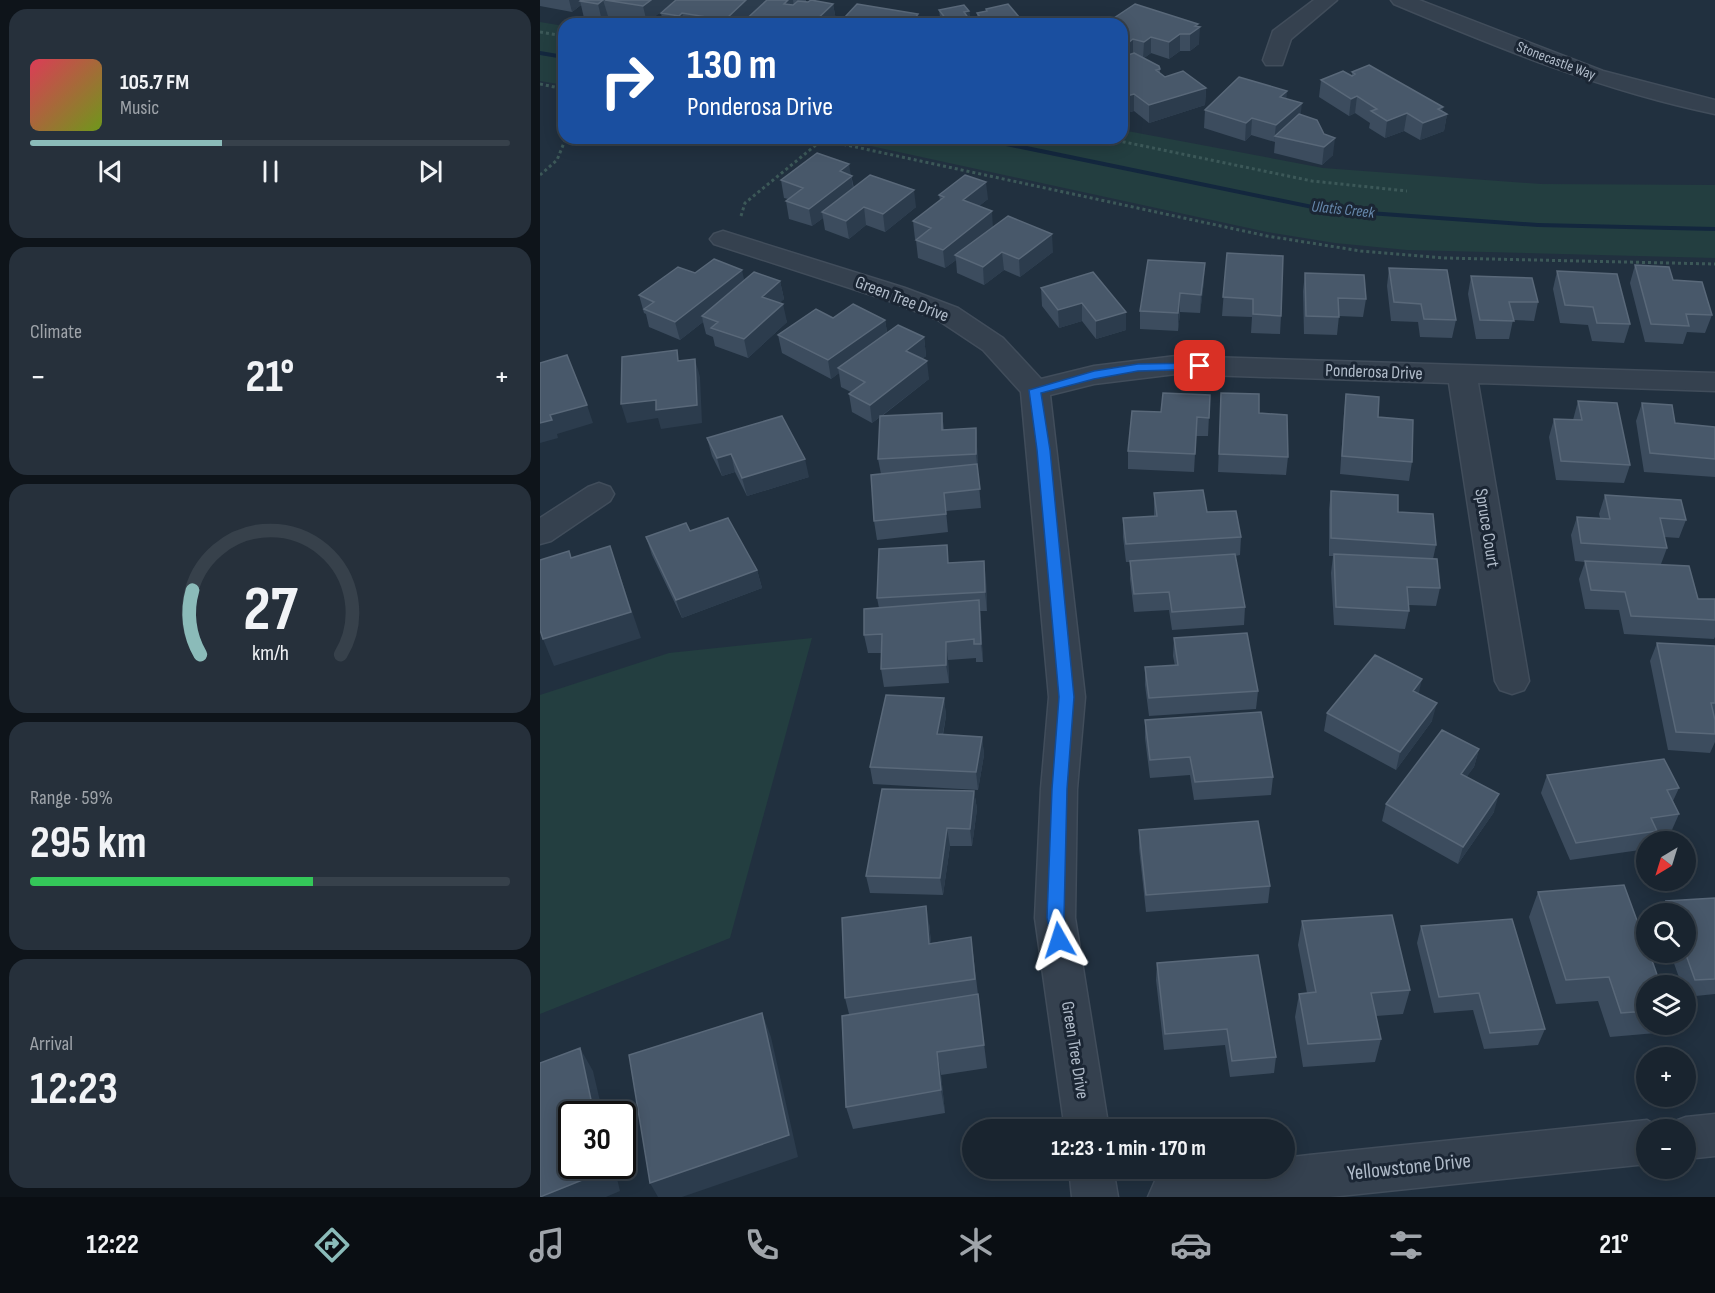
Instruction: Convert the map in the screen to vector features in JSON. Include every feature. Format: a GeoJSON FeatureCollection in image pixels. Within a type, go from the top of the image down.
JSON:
{"type":"FeatureCollection","features":[{"type":"Feature","properties":{"kind":"street"},"geometry":{"type":"LineString","coordinates":[[1274,60],[1281,36],[1327,0]]}},
{"type":"Feature","properties":{"kind":"street","name":"Stonecastle Way"},"geometry":{"type":"LineString","coordinates":[[1401,0],[1598,78],[1666,98],[1715,107]]}},
{"type":"Feature","properties":{"kind":"street","name":"Green Tree Drive"},"geometry":{"type":"LineString","coordinates":[[723,239],[896,294],[948,314],[993,344],[1035,390],[1067,697],[1059,789],[1055,918],[1085,1119]]}},
{"type":"Feature","properties":{"kind":"street","name":"Ponderosa Drive"},"geometry":{"type":"LineString","coordinates":[[1035,390],[1094,375],[1176,365],[1715,382]]}},
{"type":"Feature","properties":{"kind":"street","name":"Spruce Court"},"geometry":{"type":"LineString","coordinates":[[1462,375],[1512,681]]}},
{"type":"Feature","properties":{"kind":"street"},"geometry":{"type":"LineString","coordinates":[[540,532],[599,494]]}},
{"type":"Feature","properties":{"kind":"street"},"geometry":{"type":"LineString","coordinates":[[1696,1137],[1715,1135]]}},
{"type":"Feature","properties":{"kind":"street","name":"Yellowstone Drive"},"geometry":{"type":"LineString","coordinates":[[1171,1197],[1312,1187],[1636,1143]]}},
{"type":"Feature","properties":{"kind":"street"},"geometry":{"type":"LineString","coordinates":[[1093,1179],[1095,1197]]}},
{"type":"Feature","properties":{"kind":"path"},"geometry":{"type":"LineString","coordinates":[[540,32],[558,35]]}},
{"type":"Feature","properties":{"kind":"path"},"geometry":{"type":"LineString","coordinates":[[540,84],[558,87]]}},
{"type":"Feature","properties":{"kind":"path"},"geometry":{"type":"LineString","coordinates":[[1128,143],[1312,180],[1407,191]]}},
{"type":"Feature","properties":{"kind":"path"},"geometry":{"type":"LineString","coordinates":[[540,176],[553,168],[561,156],[564,144]]}},
{"type":"Feature","properties":{"kind":"path"},"geometry":{"type":"LineString","coordinates":[[723,239],[739,224],[745,203],[817,144]]}},
{"type":"Feature","properties":{"kind":"path"},"geometry":{"type":"LineString","coordinates":[[841,144],[1256,233],[1361,251],[1444,258],[1715,264]]}},
{"type":"Feature","properties":{"kind":"green space"},"geometry":{"type":"Polygon","coordinates":[[[540,22],[558,25],[558,84],[540,81],[540,22]]]}},
{"type":"Feature","properties":{"kind":"green space"},"geometry":{"type":"Polygon","coordinates":[[[1128,131],[1323,168],[1541,184],[1715,185],[1715,258],[1407,250],[1335,243],[1267,232],[862,144],[1128,144],[1128,131]]]}},
{"type":"Feature","properties":{"kind":"green space"},"geometry":{"type":"Polygon","coordinates":[[[812,638],[730,938],[540,1014],[540,695],[669,653],[812,638]]]}},
{"type":"Feature","properties":{"kind":"building"},"geometry":{"type":"Polygon","coordinates":[[[581,0],[603,0],[598,4],[581,0]]]}},
{"type":"Feature","properties":{"kind":"building"},"geometry":{"type":"Polygon","coordinates":[[[605,0],[651,0],[643,6],[605,0]]]}},
{"type":"Feature","properties":{"kind":"building"},"geometry":{"type":"Polygon","coordinates":[[[676,0],[746,0],[727,18],[661,13],[676,0]]]}},
{"type":"Feature","properties":{"kind":"building"},"geometry":{"type":"Polygon","coordinates":[[[767,0],[788,0],[784,4],[793,5],[798,1],[811,0],[833,4],[818,18],[748,18],[767,0]]]}},
{"type":"Feature","properties":{"kind":"building"},"geometry":{"type":"Polygon","coordinates":[[[857,4],[918,14],[915,18],[844,18],[857,4]]]}},
{"type":"Feature","properties":{"kind":"building"},"geometry":{"type":"Polygon","coordinates":[[[1008,4],[1020,18],[974,18],[980,17],[977,13],[987,11],[986,9],[1008,4]]]}},
{"type":"Feature","properties":{"kind":"building"},"geometry":{"type":"Polygon","coordinates":[[[1135,4],[1198,24],[1195,26],[1200,27],[1190,34],[1180,34],[1169,42],[1151,37],[1144,42],[1133,39],[1128,43],[1128,18],[1114,18],[1135,4]]]}},
{"type":"Feature","properties":{"kind":"building"},"geometry":{"type":"Polygon","coordinates":[[[964,5],[969,11],[964,12],[968,18],[945,18],[939,10],[964,5]]]}},
{"type":"Feature","properties":{"kind":"building"},"geometry":{"type":"Polygon","coordinates":[[[1134,53],[1159,66],[1160,69],[1156,70],[1165,77],[1183,71],[1206,88],[1149,105],[1134,94],[1128,96],[1128,55],[1134,53]]]}},
{"type":"Feature","properties":{"kind":"building"},"geometry":{"type":"Polygon","coordinates":[[[1369,65],[1443,107],[1438,109],[1447,114],[1423,123],[1407,113],[1387,121],[1371,111],[1377,109],[1357,96],[1351,99],[1321,80],[1343,71],[1352,76],[1355,74],[1352,72],[1369,65]]]}},
{"type":"Feature","properties":{"kind":"building"},"geometry":{"type":"Polygon","coordinates":[[[1239,77],[1287,91],[1280,97],[1302,103],[1276,125],[1252,118],[1246,123],[1205,110],[1239,77]]]}},
{"type":"Feature","properties":{"kind":"building"},"geometry":{"type":"Polygon","coordinates":[[[1299,114],[1317,120],[1324,134],[1335,138],[1324,147],[1275,136],[1299,114]]]}},
{"type":"Feature","properties":{"kind":"building"},"geometry":{"type":"Polygon","coordinates":[[[817,153],[849,164],[840,171],[852,176],[809,209],[786,201],[803,188],[781,180],[817,153]]]}},
{"type":"Feature","properties":{"kind":"building"},"geometry":{"type":"Polygon","coordinates":[[[870,175],[914,190],[883,214],[864,207],[846,221],[822,212],[870,175]]]}},
{"type":"Feature","properties":{"kind":"building"},"geometry":{"type":"Polygon","coordinates":[[[965,175],[986,182],[963,200],[992,211],[943,250],[916,240],[931,228],[913,221],[944,197],[939,195],[965,175]]]}},
{"type":"Feature","properties":{"kind":"building"},"geometry":{"type":"Polygon","coordinates":[[[1008,216],[1052,234],[1019,259],[1002,252],[983,267],[955,255],[1008,216]]]}},
{"type":"Feature","properties":{"kind":"building"},"geometry":{"type":"Polygon","coordinates":[[[1227,253],[1283,256],[1281,316],[1253,314],[1253,299],[1223,297],[1227,253]]]}},
{"type":"Feature","properties":{"kind":"building"},"geometry":{"type":"Polygon","coordinates":[[[714,259],[742,270],[675,322],[644,309],[654,302],[639,295],[678,267],[695,273],[714,259]]]}},
{"type":"Feature","properties":{"kind":"building"},"geometry":{"type":"Polygon","coordinates":[[[1148,260],[1205,263],[1201,295],[1180,293],[1178,313],[1140,311],[1148,260]]]}},
{"type":"Feature","properties":{"kind":"building"},"geometry":{"type":"Polygon","coordinates":[[[1635,265],[1669,267],[1673,280],[1702,282],[1712,315],[1686,314],[1689,326],[1651,324],[1635,265]]]}},
{"type":"Feature","properties":{"kind":"building"},"geometry":{"type":"Polygon","coordinates":[[[1389,268],[1447,270],[1456,320],[1424,319],[1421,304],[1394,302],[1389,268]]]}},
{"type":"Feature","properties":{"kind":"building"},"geometry":{"type":"Polygon","coordinates":[[[1557,271],[1617,274],[1630,324],[1597,323],[1593,307],[1565,305],[1557,271]]]}},
{"type":"Feature","properties":{"kind":"building"},"geometry":{"type":"Polygon","coordinates":[[[754,272],[780,281],[762,297],[783,304],[744,339],[711,328],[718,322],[702,316],[754,272]]]}},
{"type":"Feature","properties":{"kind":"building"},"geometry":{"type":"Polygon","coordinates":[[[1093,272],[1126,312],[1096,321],[1082,303],[1058,310],[1041,288],[1093,272]]]}},
{"type":"Feature","properties":{"kind":"building"},"geometry":{"type":"Polygon","coordinates":[[[1305,273],[1364,275],[1366,299],[1338,298],[1339,317],[1306,316],[1305,273]]]}},
{"type":"Feature","properties":{"kind":"building"},"geometry":{"type":"Polygon","coordinates":[[[1471,276],[1532,278],[1538,302],[1509,302],[1514,321],[1480,320],[1471,276]]]}},
{"type":"Feature","properties":{"kind":"building"},"geometry":{"type":"Polygon","coordinates":[[[853,304],[885,320],[828,360],[778,335],[816,309],[833,318],[853,304]]]}},
{"type":"Feature","properties":{"kind":"building"},"geometry":{"type":"Polygon","coordinates":[[[898,325],[924,337],[906,351],[927,361],[870,405],[849,394],[865,382],[838,368],[898,325]]]}},
{"type":"Feature","properties":{"kind":"building"},"geometry":{"type":"Polygon","coordinates":[[[677,350],[678,361],[695,359],[697,405],[656,410],[656,400],[621,404],[622,357],[677,350]]]}},
{"type":"Feature","properties":{"kind":"building"},"geometry":{"type":"Polygon","coordinates":[[[567,355],[587,405],[550,415],[552,420],[540,423],[540,363],[567,355]]]}},
{"type":"Feature","properties":{"kind":"building"},"geometry":{"type":"Polygon","coordinates":[[[1163,393],[1210,395],[1209,418],[1197,417],[1195,454],[1128,451],[1132,411],[1161,412],[1163,393]]]}},
{"type":"Feature","properties":{"kind":"building"},"geometry":{"type":"Polygon","coordinates":[[[1221,393],[1259,394],[1259,413],[1287,415],[1288,457],[1219,454],[1221,393]]]}},
{"type":"Feature","properties":{"kind":"building"},"geometry":{"type":"Polygon","coordinates":[[[1346,394],[1379,397],[1378,417],[1413,420],[1412,462],[1342,456],[1346,394]]]}},
{"type":"Feature","properties":{"kind":"building"},"geometry":{"type":"Polygon","coordinates":[[[1578,401],[1617,403],[1630,465],[1561,461],[1554,419],[1582,420],[1578,401]]]}},
{"type":"Feature","properties":{"kind":"building"},"geometry":{"type":"Polygon","coordinates":[[[1642,403],[1672,405],[1675,423],[1715,427],[1715,459],[1650,453],[1642,403]]]}},
{"type":"Feature","properties":{"kind":"building"},"geometry":{"type":"Polygon","coordinates":[[[942,413],[942,430],[976,428],[976,454],[878,459],[880,416],[942,413]]]}},
{"type":"Feature","properties":{"kind":"building"},"geometry":{"type":"Polygon","coordinates":[[[782,416],[805,459],[742,478],[731,454],[717,458],[707,438],[782,416]]]}},
{"type":"Feature","properties":{"kind":"building"},"geometry":{"type":"Polygon","coordinates":[[[977,464],[980,489],[944,493],[946,514],[874,521],[871,475],[977,464]]]}},
{"type":"Feature","properties":{"kind":"building"},"geometry":{"type":"Polygon","coordinates":[[[1203,490],[1207,512],[1236,511],[1241,537],[1126,544],[1123,518],[1157,516],[1154,493],[1203,490]]]}},
{"type":"Feature","properties":{"kind":"building"},"geometry":{"type":"Polygon","coordinates":[[[1331,491],[1398,495],[1398,512],[1433,514],[1436,545],[1331,538],[1331,491]]]}},
{"type":"Feature","properties":{"kind":"building"},"geometry":{"type":"Polygon","coordinates":[[[1605,495],[1681,500],[1686,520],[1660,518],[1667,548],[1581,543],[1577,517],[1610,519],[1605,495]]]}},
{"type":"Feature","properties":{"kind":"building"},"geometry":{"type":"Polygon","coordinates":[[[728,518],[757,570],[676,600],[646,537],[686,523],[690,531],[728,518]]]}},
{"type":"Feature","properties":{"kind":"building"},"geometry":{"type":"Polygon","coordinates":[[[947,545],[948,563],[984,561],[985,592],[877,598],[879,549],[947,545]]]}},
{"type":"Feature","properties":{"kind":"building"},"geometry":{"type":"Polygon","coordinates":[[[610,546],[631,612],[543,639],[540,630],[540,560],[569,551],[571,558],[610,546]]]}},
{"type":"Feature","properties":{"kind":"building"},"geometry":{"type":"Polygon","coordinates":[[[1235,554],[1245,607],[1172,612],[1169,592],[1134,594],[1130,561],[1235,554]]]}},
{"type":"Feature","properties":{"kind":"building"},"geometry":{"type":"Polygon","coordinates":[[[1334,554],[1437,559],[1440,588],[1407,587],[1409,611],[1336,607],[1334,554]]]}},
{"type":"Feature","properties":{"kind":"building"},"geometry":{"type":"Polygon","coordinates":[[[1585,561],[1689,566],[1698,599],[1715,599],[1715,620],[1631,616],[1625,592],[1591,590],[1585,561]]]}},
{"type":"Feature","properties":{"kind":"building"},"geometry":{"type":"Polygon","coordinates":[[[979,600],[981,644],[974,644],[974,639],[946,642],[946,665],[881,669],[882,634],[864,635],[864,609],[979,600]]]}},
{"type":"Feature","properties":{"kind":"building"},"geometry":{"type":"Polygon","coordinates":[[[1247,633],[1258,691],[1149,698],[1145,667],[1178,665],[1174,638],[1247,633]]]}},
{"type":"Feature","properties":{"kind":"building"},"geometry":{"type":"Polygon","coordinates":[[[1657,643],[1715,646],[1715,703],[1711,703],[1715,734],[1676,732],[1657,643]]]}},
{"type":"Feature","properties":{"kind":"building"},"geometry":{"type":"Polygon","coordinates":[[[1375,655],[1422,679],[1413,691],[1437,703],[1400,752],[1327,713],[1375,655]]]}},
{"type":"Feature","properties":{"kind":"building"},"geometry":{"type":"Polygon","coordinates":[[[886,695],[944,698],[937,734],[982,737],[976,772],[870,767],[886,695]]]}},
{"type":"Feature","properties":{"kind":"building"},"geometry":{"type":"Polygon","coordinates":[[[1261,712],[1273,777],[1195,782],[1190,757],[1150,760],[1145,720],[1261,712]]]}},
{"type":"Feature","properties":{"kind":"building"},"geometry":{"type":"Polygon","coordinates":[[[1442,730],[1479,749],[1461,774],[1499,794],[1463,847],[1386,804],[1442,730]]]}},
{"type":"Feature","properties":{"kind":"building"},"geometry":{"type":"Polygon","coordinates":[[[1664,759],[1679,788],[1667,790],[1679,814],[1651,818],[1657,831],[1636,831],[1636,834],[1576,843],[1547,775],[1664,759]]]}},
{"type":"Feature","properties":{"kind":"building"},"geometry":{"type":"Polygon","coordinates":[[[882,789],[974,791],[970,829],[947,828],[940,878],[866,876],[882,789]]]}},
{"type":"Feature","properties":{"kind":"building"},"geometry":{"type":"Polygon","coordinates":[[[1258,821],[1270,886],[1146,895],[1139,830],[1258,821]]]}},
{"type":"Feature","properties":{"kind":"building"},"geometry":{"type":"Polygon","coordinates":[[[1624,885],[1636,918],[1636,963],[1653,963],[1657,975],[1636,975],[1636,1012],[1621,1013],[1609,977],[1566,980],[1538,892],[1624,885]]]}},
{"type":"Feature","properties":{"kind":"building"},"geometry":{"type":"Polygon","coordinates":[[[1715,898],[1715,979],[1696,980],[1696,975],[1693,975],[1689,963],[1696,963],[1696,903],[1667,903],[1666,901],[1715,898]]]}},
{"type":"Feature","properties":{"kind":"building"},"geometry":{"type":"Polygon","coordinates":[[[926,906],[929,944],[971,937],[975,979],[845,998],[842,918],[926,906]]]}},
{"type":"Feature","properties":{"kind":"building"},"geometry":{"type":"Polygon","coordinates":[[[1392,915],[1410,990],[1371,993],[1381,1039],[1308,1044],[1299,994],[1316,992],[1302,921],[1392,915]]]}},
{"type":"Feature","properties":{"kind":"building"},"geometry":{"type":"Polygon","coordinates":[[[1512,919],[1545,1029],[1490,1033],[1479,993],[1439,997],[1421,926],[1512,919]]]}},
{"type":"Feature","properties":{"kind":"building"},"geometry":{"type":"Polygon","coordinates":[[[1258,955],[1276,1057],[1232,1061],[1227,1029],[1165,1034],[1157,963],[1258,955]]]}},
{"type":"Feature","properties":{"kind":"building"},"geometry":{"type":"Polygon","coordinates":[[[978,994],[984,1045],[937,1052],[941,1090],[846,1107],[842,1016],[978,994]]]}},
{"type":"Feature","properties":{"kind":"building"},"geometry":{"type":"Polygon","coordinates":[[[762,1013],[789,1135],[650,1183],[629,1055],[762,1013]]]}},
{"type":"Feature","properties":{"kind":"building"},"geometry":{"type":"Polygon","coordinates":[[[580,1048],[591,1101],[558,1101],[558,1179],[585,1179],[540,1197],[540,1063],[580,1048]]]}},
{"type":"Feature","properties":{"kind":"waterway","name":"Ulatis Creek"},"geometry":{"type":"LineString","coordinates":[[540,53],[558,56]]}},
{"type":"Feature","properties":{"kind":"waterway","name":"Ulatis Creek"},"geometry":{"type":"LineString","coordinates":[[1006,144],[1327,210],[1538,225],[1715,229]]}},
{"type":"Feature","properties":{"kind":"route"},"geometry":{"type":"LineString","coordinates":[[1059,940],[1055,918],[1059,789],[1067,697],[1035,390],[1094,375],[1138,368],[1200,366]]}}]}
